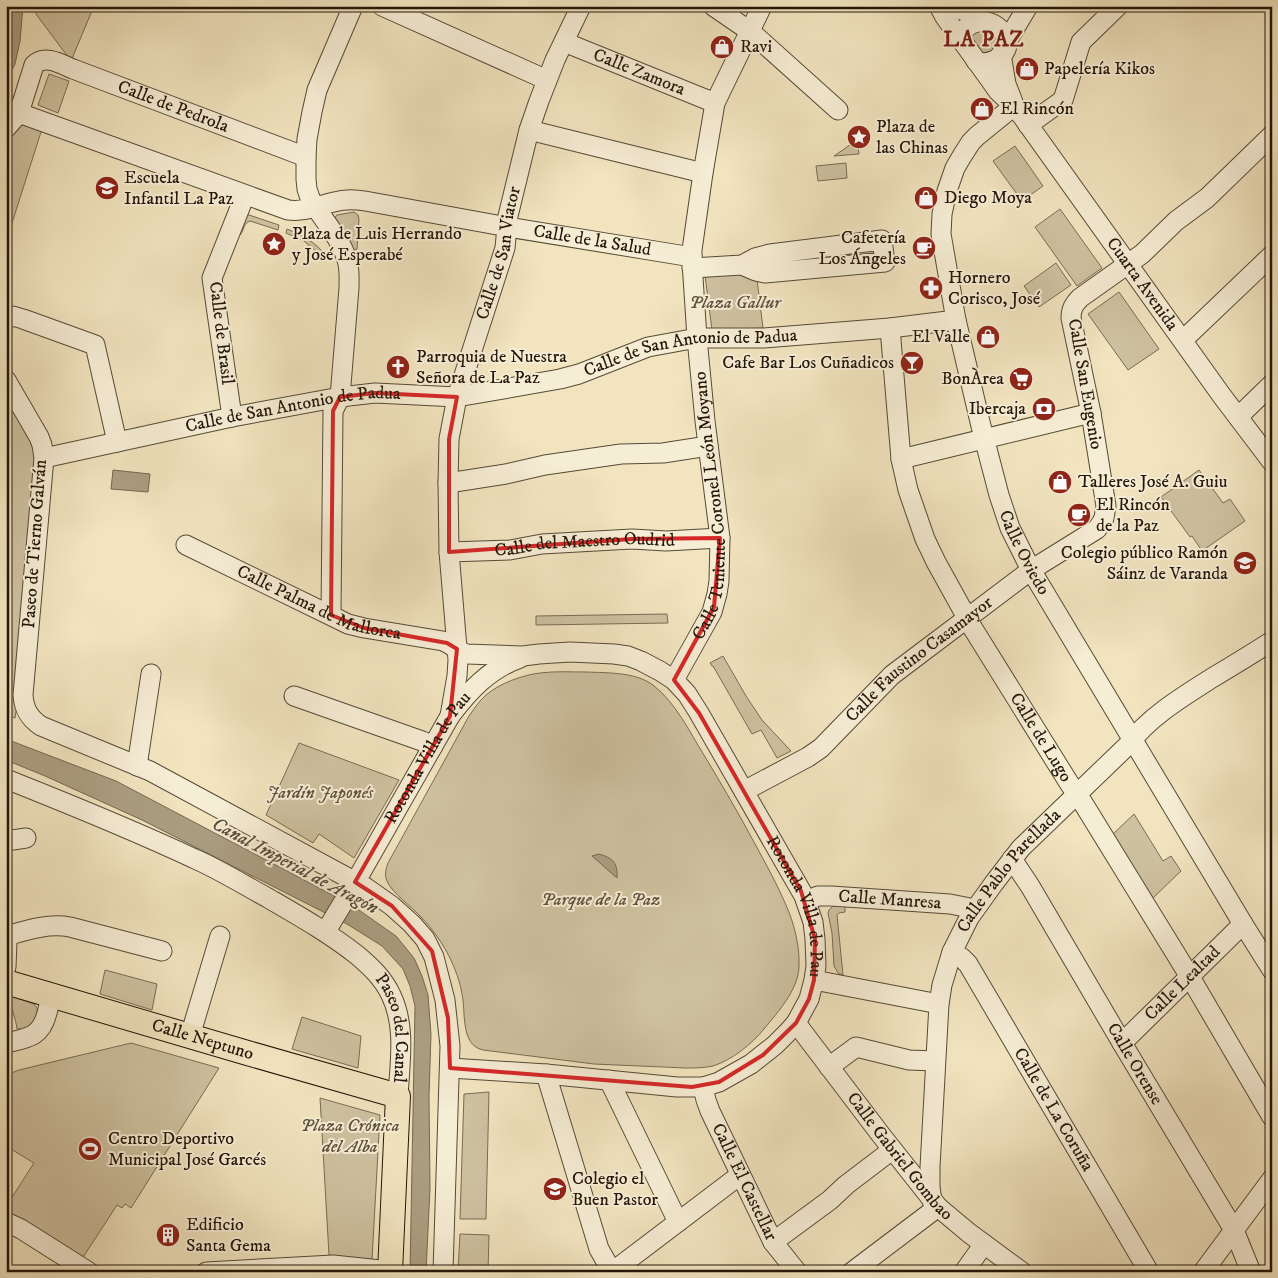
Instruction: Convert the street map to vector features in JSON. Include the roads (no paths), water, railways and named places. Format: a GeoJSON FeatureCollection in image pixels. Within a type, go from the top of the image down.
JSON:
{"type":"FeatureCollection","features":[{"type":"Feature","properties":{"kind":"main road","name":"Calle Neptuno"},"geometry":{"type":"LineString","coordinates":[[6,978],[47,994],[398,1096]]}},
{"type":"Feature","properties":{"kind":"main road","name":"Paseo del Canal"},"geometry":{"type":"LineString","coordinates":[[390,1271],[398,1096]]}},
{"type":"Feature","properties":{"kind":"street"},"geometry":{"type":"LineString","coordinates":[[332,615],[333,411],[340,397],[349,270],[342,246],[316,208],[307,189],[306,157],[307,139],[317,90],[353,6]]}},
{"type":"Feature","properties":{"kind":"street"},"geometry":{"type":"LineString","coordinates":[[382,6],[547,80]]}},
{"type":"Feature","properties":{"kind":"street"},"geometry":{"type":"LineString","coordinates":[[713,6],[751,32],[838,110]]}},
{"type":"Feature","properties":{"kind":"street","name":"Calle Teniente Coronel León Moyano"},"geometry":{"type":"LineString","coordinates":[[674,680],[709,620],[714,607],[719,580],[720,538],[696,338],[692,262],[703,173],[715,103],[762,6]]}},
{"type":"Feature","properties":{"kind":"street"},"geometry":{"type":"LineString","coordinates":[[939,6],[976,61],[986,63],[994,60],[1004,48],[1028,6]]}},
{"type":"Feature","properties":{"kind":"street"},"geometry":{"type":"LineString","coordinates":[[950,6],[999,21],[1006,36],[1004,48]]}},
{"type":"Feature","properties":{"kind":"street"},"geometry":{"type":"LineString","coordinates":[[960,37],[967,22],[1013,6]]}},
{"type":"Feature","properties":{"kind":"street"},"geometry":{"type":"LineString","coordinates":[[1028,125],[1064,100],[1081,42],[1118,6]]}},
{"type":"Feature","properties":{"kind":"street","name":"Calle de San Viator"},"geometry":{"type":"LineString","coordinates":[[450,716],[458,660],[449,552],[449,439],[457,398],[505,248],[509,213],[530,130],[547,80],[564,42],[573,9]]}},
{"type":"Feature","properties":{"kind":"street","name":"Calle Zamora"},"geometry":{"type":"LineString","coordinates":[[564,42],[715,103]]}},
{"type":"Feature","properties":{"kind":"street","name":"Cuarta Avenida"},"geometry":{"type":"LineString","coordinates":[[1004,48],[1006,84],[1014,106]]}},
{"type":"Feature","properties":{"kind":"street","name":"Calle de Pedrola"},"geometry":{"type":"LineString","coordinates":[[19,113],[33,68],[39,61],[45,60],[306,157]]}},
{"type":"Feature","properties":{"kind":"street","name":"Cuarta Avenida"},"geometry":{"type":"LineString","coordinates":[[976,61],[998,91],[1014,106],[1272,462]]}},
{"type":"Feature","properties":{"kind":"street","name":"Calle Oviedo"},"geometry":{"type":"LineString","coordinates":[[1014,106],[971,142],[959,162],[947,191],[942,214],[941,234],[956,320],[984,439],[1004,511],[1010,528],[1031,570],[1272,970]]}},
{"type":"Feature","properties":{"kind":"street"},"geometry":{"type":"LineString","coordinates":[[6,128],[19,113]]}},
{"type":"Feature","properties":{"kind":"street","name":"Calle de la Salud"},"geometry":{"type":"LineString","coordinates":[[19,113],[288,210],[307,210],[333,202],[353,199],[692,262]]}},
{"type":"Feature","properties":{"kind":"street"},"geometry":{"type":"LineString","coordinates":[[530,130],[703,173]]}},
{"type":"Feature","properties":{"kind":"street"},"geometry":{"type":"LineString","coordinates":[[1128,264],[1143,253],[1176,221],[1207,198],[1272,135]]}},
{"type":"Feature","properties":{"kind":"street","name":"Calle de Brasil"},"geometry":{"type":"LineString","coordinates":[[232,417],[212,278],[245,195]]}},
{"type":"Feature","properties":{"kind":"street"},"geometry":{"type":"LineString","coordinates":[[692,262],[742,265],[764,273],[885,262],[882,240],[770,254],[755,258],[742,265]]}},
{"type":"Feature","properties":{"kind":"street"},"geometry":{"type":"LineString","coordinates":[[1183,340],[1272,255]]}},
{"type":"Feature","properties":{"kind":"street","name":"Calle San Eugenio"},"geometry":{"type":"LineString","coordinates":[[1096,529],[1104,518],[1106,506],[1091,413],[1071,318],[1072,309],[1080,298],[1128,264]]}},
{"type":"Feature","properties":{"kind":"street"},"geometry":{"type":"LineString","coordinates":[[6,319],[13,316],[95,345],[117,442]]}},
{"type":"Feature","properties":{"kind":"street","name":"Calle de San Antonio de Padua"},"geometry":{"type":"LineString","coordinates":[[44,458],[232,417],[340,397],[375,393],[457,398],[560,379],[579,374],[648,347],[696,338],[764,338],[890,328],[956,320]]}},
{"type":"Feature","properties":{"kind":"street","name":"Calle de Lugo"},"geometry":{"type":"LineString","coordinates":[[890,328],[900,459],[908,490],[925,539],[936,562],[968,619],[1190,977],[1272,1117]]}},
{"type":"Feature","properties":{"kind":"street","name":"Paseo de Tierno Galván"},"geometry":{"type":"LineString","coordinates":[[6,380],[39,437],[44,458],[24,687],[25,708],[33,721],[150,772],[351,890]]}},
{"type":"Feature","properties":{"kind":"street"},"geometry":{"type":"LineString","coordinates":[[1238,417],[1272,384]]}},
{"type":"Feature","properties":{"kind":"street"},"geometry":{"type":"LineString","coordinates":[[900,459],[1091,413]]}},
{"type":"Feature","properties":{"kind":"street"},"geometry":{"type":"LineString","coordinates":[[448,483],[506,474],[545,465],[621,454],[663,453],[708,446]]}},
{"type":"Feature","properties":{"kind":"street","name":"Calle Faustino Casamayor"},"geometry":{"type":"LineString","coordinates":[[744,791],[808,757],[820,748],[892,675],[1031,570],[1096,529]]}},
{"type":"Feature","properties":{"kind":"street","name":"Calle del Maestro Oudrid"},"geometry":{"type":"LineString","coordinates":[[449,552],[510,550],[542,544],[632,539],[666,541],[720,538]]}},
{"type":"Feature","properties":{"kind":"street","name":"Calle Palma de Mallorca"},"geometry":{"type":"LineString","coordinates":[[186,545],[348,624],[443,641],[457,649]]}},
{"type":"Feature","properties":{"kind":"street","name":"Calle Pablo Parellada"},"geometry":{"type":"LineString","coordinates":[[935,1204],[930,1180],[930,1167],[939,1004],[942,985],[952,952],[966,923],[1021,848],[1128,746],[1145,726],[1194,689],[1272,641]]}},
{"type":"Feature","properties":{"kind":"street","name":"Rotonda Villa de Pau"},"geometry":{"type":"LineString","coordinates":[[450,1068],[546,1074],[677,1087],[703,1087],[719,1082],[751,1064],[775,1045],[796,1023],[809,999],[816,966],[813,922],[806,901],[687,694],[674,680],[641,661],[628,656],[614,654],[570,652],[523,656],[467,654],[457,649]]}},
{"type":"Feature","properties":{"kind":"street","name":"Rotonda Villa de Pau"},"geometry":{"type":"LineString","coordinates":[[329,925],[351,890],[450,716],[466,695],[485,677],[505,664],[523,656]]}},
{"type":"Feature","properties":{"kind":"street"},"geometry":{"type":"LineString","coordinates":[[137,766],[151,674]]}},
{"type":"Feature","properties":{"kind":"street"},"geometry":{"type":"LineString","coordinates":[[294,696],[433,746]]}},
{"type":"Feature","properties":{"kind":"street","name":"Paseo del Canal"},"geometry":{"type":"LineString","coordinates":[[6,779],[196,859],[310,921],[329,925],[379,974],[391,994],[400,1024],[398,1096]]}},
{"type":"Feature","properties":{"kind":"street"},"geometry":{"type":"LineString","coordinates":[[6,841],[26,838]]}},
{"type":"Feature","properties":{"kind":"street","name":"Calle Orense"},"geometry":{"type":"LineString","coordinates":[[1012,859],[1030,886],[1234,1230],[1251,1272]]}},
{"type":"Feature","properties":{"kind":"street"},"geometry":{"type":"LineString","coordinates":[[351,890],[384,900],[412,924],[425,939],[432,951],[441,984],[450,1046],[443,1272]]}},
{"type":"Feature","properties":{"kind":"street","name":"Calle Manresa"},"geometry":{"type":"LineString","coordinates":[[806,901],[818,896],[831,896],[936,903],[975,909]]}},
{"type":"Feature","properties":{"kind":"street","name":"Calle Lealtad"},"geometry":{"type":"LineString","coordinates":[[1122,1043],[1243,924]]}},
{"type":"Feature","properties":{"kind":"street"},"geometry":{"type":"LineString","coordinates":[[6,978],[6,936],[45,926],[63,926],[162,951]]}},
{"type":"Feature","properties":{"kind":"street"},"geometry":{"type":"LineString","coordinates":[[190,1036],[220,936]]}},
{"type":"Feature","properties":{"kind":"street","name":"Calle de La Coruña"},"geometry":{"type":"LineString","coordinates":[[952,952],[968,964],[1149,1272]]}},
{"type":"Feature","properties":{"kind":"street"},"geometry":{"type":"LineString","coordinates":[[814,980],[939,1004]]}},
{"type":"Feature","properties":{"kind":"street"},"geometry":{"type":"LineString","coordinates":[[6,1044],[28,1038],[38,1031],[45,1021],[49,1006],[50,998],[47,994]]}},
{"type":"Feature","properties":{"kind":"street","name":"Calle Gabriel Gombao"},"geometry":{"type":"LineString","coordinates":[[796,1023],[935,1204],[1022,1272]]}},
{"type":"Feature","properties":{"kind":"street"},"geometry":{"type":"LineString","coordinates":[[829,1067],[858,1047],[909,1060],[935,1061]]}},
{"type":"Feature","properties":{"kind":"street"},"geometry":{"type":"LineString","coordinates":[[546,1074],[599,1249],[612,1272],[740,1175]]}},
{"type":"Feature","properties":{"kind":"street"},"geometry":{"type":"LineString","coordinates":[[609,1080],[678,1222]]}},
{"type":"Feature","properties":{"kind":"street","name":"Calle El Castellar"},"geometry":{"type":"LineString","coordinates":[[703,1087],[710,1110],[773,1242],[797,1272]]}},
{"type":"Feature","properties":{"kind":"street"},"geometry":{"type":"LineString","coordinates":[[773,1242],[830,1200],[846,1185],[892,1150]]}},
{"type":"Feature","properties":{"kind":"street"},"geometry":{"type":"LineString","coordinates":[[1203,1272],[1272,1179]]}},
{"type":"Feature","properties":{"kind":"street"},"geometry":{"type":"LineString","coordinates":[[852,1272],[935,1204]]}},
{"type":"Feature","properties":{"kind":"street"},"geometry":{"type":"LineString","coordinates":[[6,1222],[21,1229],[89,1272]]}},
{"type":"Feature","properties":{"kind":"street"},"geometry":{"type":"LineString","coordinates":[[964,1272],[984,1244]]}},
{"type":"Feature","properties":{"kind":"street"},"geometry":{"type":"LineString","coordinates":[[206,1272],[333,1265],[390,1271]]}},
{"type":"Feature","properties":{"kind":"place","name":"Ravi"},"geometry":{"type":"Point","coordinates":[722,47]}},
{"type":"Feature","properties":{"kind":"place","name":"Papelería Kikos"},"geometry":{"type":"Point","coordinates":[1027,69]}},
{"type":"Feature","properties":{"kind":"place","name":"El Rincón"},"geometry":{"type":"Point","coordinates":[982,109]}},
{"type":"Feature","properties":{"kind":"place","name":"Plaza de las Chinas"},"geometry":{"type":"Point","coordinates":[859,137]}},
{"type":"Feature","properties":{"kind":"place","name":"Escuela Infantil La Paz"},"geometry":{"type":"Point","coordinates":[107,188]}},
{"type":"Feature","properties":{"kind":"place","name":"Diego Moya"},"geometry":{"type":"Point","coordinates":[926,198]}},
{"type":"Feature","properties":{"kind":"place","name":"Plaza de Luis Herrando y José Esperabé"},"geometry":{"type":"Point","coordinates":[274,244]}},
{"type":"Feature","properties":{"kind":"place","name":"Cafetería Los Ángeles"},"geometry":{"type":"Point","coordinates":[924,248]}},
{"type":"Feature","properties":{"kind":"place","name":"Hornero Corisco, José"},"geometry":{"type":"Point","coordinates":[931,288]}},
{"type":"Feature","properties":{"kind":"place","name":"El Valle"},"geometry":{"type":"Point","coordinates":[988,337]}},
{"type":"Feature","properties":{"kind":"place","name":"Cafe Bar Los Cuñadicos"},"geometry":{"type":"Point","coordinates":[912,363]}},
{"type":"Feature","properties":{"kind":"place","name":"Parroquia de Nuestra Señora de La Paz"},"geometry":{"type":"Point","coordinates":[398,367]}},
{"type":"Feature","properties":{"kind":"place","name":"BonÀrea"},"geometry":{"type":"Point","coordinates":[1021,379]}},
{"type":"Feature","properties":{"kind":"place","name":"Ibercaja"},"geometry":{"type":"Point","coordinates":[1044,409]}},
{"type":"Feature","properties":{"kind":"place","name":"Talleres José A. Guiu"},"geometry":{"type":"Point","coordinates":[1060,482]}},
{"type":"Feature","properties":{"kind":"place","name":"El Rincón de la Paz"},"geometry":{"type":"Point","coordinates":[1079,515]}},
{"type":"Feature","properties":{"kind":"place","name":"Colegio público Ramón Sáinz de Varanda"},"geometry":{"type":"Point","coordinates":[1245,563]}},
{"type":"Feature","properties":{"kind":"place","name":"Centro Deportivo Municipal José Garcés"},"geometry":{"type":"Point","coordinates":[90,1149]}},
{"type":"Feature","properties":{"kind":"place","name":"Colegio el Buen Pastor"},"geometry":{"type":"Point","coordinates":[555,1189]}},
{"type":"Feature","properties":{"kind":"place","name":"Edificio Santa Gema"},"geometry":{"type":"Point","coordinates":[168,1235]}},
{"type":"Feature","properties":{"kind":"district","name":"LA PAZ"},"geometry":{"type":"Point","coordinates":[984,39]}},
{"type":"Feature","properties":{"kind":"park label","name":"Plaza Gallur"},"geometry":{"type":"Point","coordinates":[735,303]}},
{"type":"Feature","properties":{"kind":"park label","name":"Jardín Japonés"},"geometry":{"type":"Point","coordinates":[320,793]}},
{"type":"Feature","properties":{"kind":"park label","name":"Parque de la Paz"},"geometry":{"type":"Point","coordinates":[601,900]}},
{"type":"Feature","properties":{"kind":"park label","name":"Plaza Crónica del Alba"},"geometry":{"type":"Point","coordinates":[350,1136]}},
{"type":"Feature","properties":{"kind":"water label","name":"Canal Imperial de Aragón"},"geometry":{"type":"Point","coordinates":[295,866]}}]}
